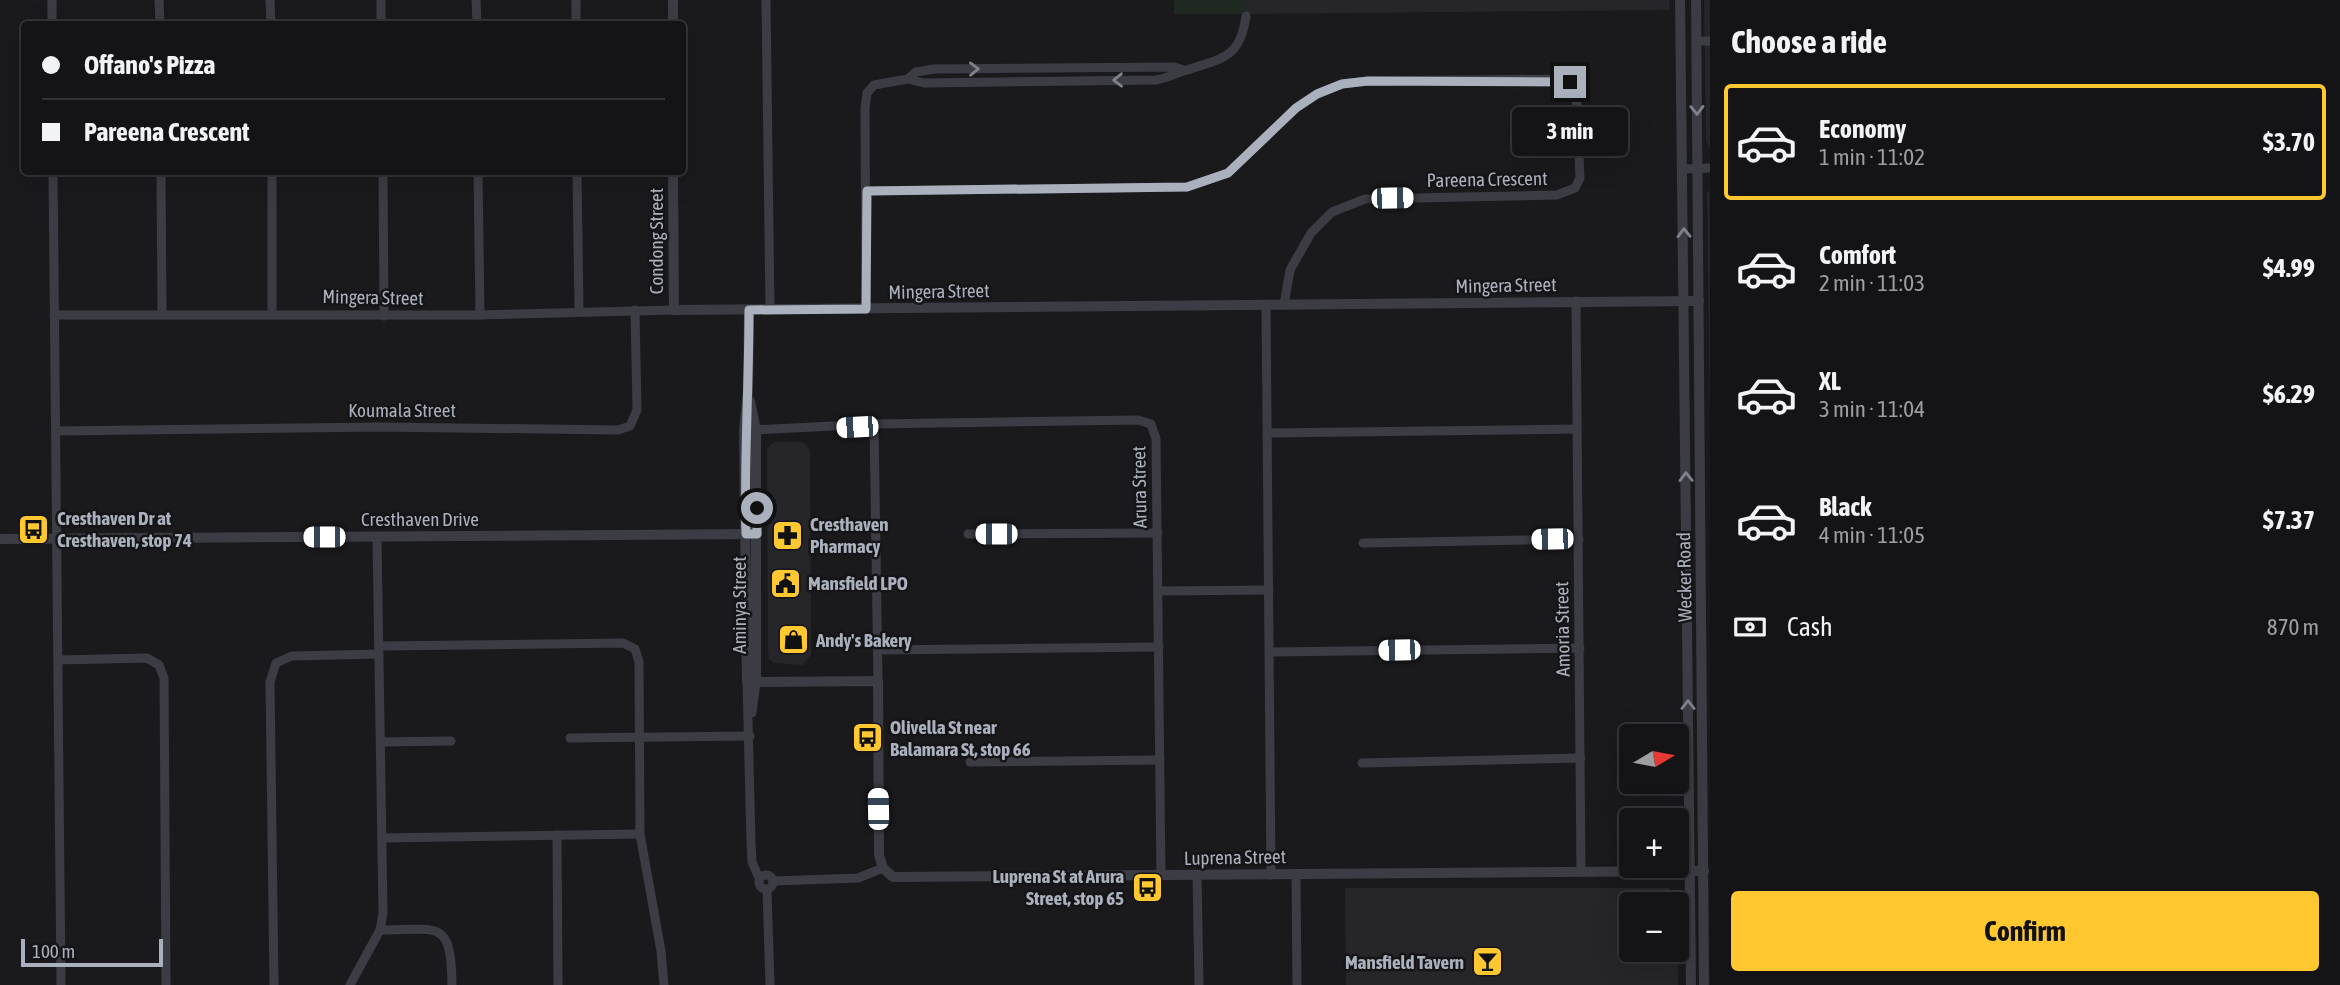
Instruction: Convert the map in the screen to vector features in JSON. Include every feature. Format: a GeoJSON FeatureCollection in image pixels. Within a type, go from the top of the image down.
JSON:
{"type":"FeatureCollection","features":[{"type":"Feature","properties":{"kind":"street"},"geometry":{"type":"LineString","coordinates":[[52,0],[52,21]]}},
{"type":"Feature","properties":{"kind":"street"},"geometry":{"type":"LineString","coordinates":[[159,0],[159,21]]}},
{"type":"Feature","properties":{"kind":"street"},"geometry":{"type":"LineString","coordinates":[[271,0],[271,21]]}},
{"type":"Feature","properties":{"kind":"street"},"geometry":{"type":"LineString","coordinates":[[381,0],[381,21]]}},
{"type":"Feature","properties":{"kind":"street"},"geometry":{"type":"LineString","coordinates":[[476,0],[477,21]]}},
{"type":"Feature","properties":{"kind":"street"},"geometry":{"type":"LineString","coordinates":[[576,0],[576,21]]}},
{"type":"Feature","properties":{"kind":"street"},"geometry":{"type":"LineString","coordinates":[[673,0],[673,21]]}},
{"type":"Feature","properties":{"kind":"street"},"geometry":{"type":"LineString","coordinates":[[766,0],[770,310]]}},
{"type":"Feature","properties":{"kind":"street","name":"Wecker Road"},"geometry":{"type":"LineString","coordinates":[[1680,0],[1689,808]]}},
{"type":"Feature","properties":{"kind":"street","name":"Wecker Road"},"geometry":{"type":"LineString","coordinates":[[1696,0],[1704,169],[1699,300],[1704,985]]}},
{"type":"Feature","properties":{"kind":"street"},"geometry":{"type":"LineString","coordinates":[[866,309],[867,93],[874,85],[908,79],[924,83],[1156,80],[1176,76],[1184,70],[1214,64],[1227,57],[1242,36],[1246,16]]}},
{"type":"Feature","properties":{"kind":"street"},"geometry":{"type":"LineString","coordinates":[[1696,41],[1710,41]]}},
{"type":"Feature","properties":{"kind":"street"},"geometry":{"type":"LineString","coordinates":[[908,79],[916,72],[934,69],[1174,67],[1184,70]]}},
{"type":"Feature","properties":{"kind":"street","name":"Pareena Crescent"},"geometry":{"type":"LineString","coordinates":[[867,191],[1187,187],[1228,173],[1296,108],[1317,94],[1342,84],[1368,81],[1561,79],[1576,86],[1580,178],[1575,188],[1557,195],[1365,199],[1332,212],[1311,233],[1290,270],[1284,305]]}},
{"type":"Feature","properties":{"kind":"street"},"geometry":{"type":"LineString","coordinates":[[1683,169],[1704,169]]}},
{"type":"Feature","properties":{"kind":"street"},"geometry":{"type":"LineString","coordinates":[[53,175],[61,985]]}},
{"type":"Feature","properties":{"kind":"street"},"geometry":{"type":"LineString","coordinates":[[161,175],[162,313]]}},
{"type":"Feature","properties":{"kind":"street"},"geometry":{"type":"LineString","coordinates":[[272,175],[272,313]]}},
{"type":"Feature","properties":{"kind":"street"},"geometry":{"type":"LineString","coordinates":[[383,175],[384,316]]}},
{"type":"Feature","properties":{"kind":"street"},"geometry":{"type":"LineString","coordinates":[[478,175],[480,315]]}},
{"type":"Feature","properties":{"kind":"street"},"geometry":{"type":"LineString","coordinates":[[578,175],[579,310]]}},
{"type":"Feature","properties":{"kind":"street","name":"Condong Street"},"geometry":{"type":"LineString","coordinates":[[673,175],[674,310]]}},
{"type":"Feature","properties":{"kind":"street","name":"Mingera Street"},"geometry":{"type":"LineString","coordinates":[[54,315],[272,313],[384,316],[579,310],[1699,300]]}},
{"type":"Feature","properties":{"kind":"street","name":"Amoria Street"},"geometry":{"type":"LineString","coordinates":[[1576,301],[1581,872]]}},
{"type":"Feature","properties":{"kind":"street"},"geometry":{"type":"LineString","coordinates":[[1266,305],[1272,875]]}},
{"type":"Feature","properties":{"kind":"street","name":"Koumala Street"},"geometry":{"type":"LineString","coordinates":[[56,431],[381,427],[618,430],[630,426],[637,410],[635,310]]}},
{"type":"Feature","properties":{"kind":"street","name":"Aminya Street"},"geometry":{"type":"LineString","coordinates":[[749,310],[748,391],[744,430],[751,534],[751,843],[752,862],[760,878],[760,887],[767,890]]}},
{"type":"Feature","properties":{"kind":"street","name":"Aminya Street"},"geometry":{"type":"LineString","coordinates":[[748,391],[757,430],[751,534]]}},
{"type":"Feature","properties":{"kind":"street","name":"Arura Street"},"geometry":{"type":"LineString","coordinates":[[744,430],[874,424],[1148,421],[1156,433],[1161,876]]}},
{"type":"Feature","properties":{"kind":"street"},"geometry":{"type":"LineString","coordinates":[[773,881],[859,878],[883,868],[879,855],[874,424]]}},
{"type":"Feature","properties":{"kind":"street"},"geometry":{"type":"LineString","coordinates":[[1268,433],[1576,429]]}},
{"type":"Feature","properties":{"kind":"street"},"geometry":{"type":"LineString","coordinates":[[968,534],[1157,533]]}},
{"type":"Feature","properties":{"kind":"street","name":"Cresthaven Drive"},"geometry":{"type":"LineString","coordinates":[[0,539],[751,534]]}},
{"type":"Feature","properties":{"kind":"street"},"geometry":{"type":"LineString","coordinates":[[350,985],[380,930],[382,838],[377,537]]}},
{"type":"Feature","properties":{"kind":"street"},"geometry":{"type":"LineString","coordinates":[[1363,542],[1579,539]]}},
{"type":"Feature","properties":{"kind":"street"},"geometry":{"type":"LineString","coordinates":[[1687,553],[1702,554]]}},
{"type":"Feature","properties":{"kind":"street"},"geometry":{"type":"LineString","coordinates":[[1158,591],[1269,590]]}},
{"type":"Feature","properties":{"kind":"street"},"geometry":{"type":"LineString","coordinates":[[274,985],[270,682],[276,663],[292,656],[379,650],[623,643],[635,649],[639,662],[640,834],[661,951],[664,985]]}},
{"type":"Feature","properties":{"kind":"street"},"geometry":{"type":"LineString","coordinates":[[878,650],[1159,647]]}},
{"type":"Feature","properties":{"kind":"street"},"geometry":{"type":"LineString","coordinates":[[1270,652],[1580,648]]}},
{"type":"Feature","properties":{"kind":"street"},"geometry":{"type":"LineString","coordinates":[[1688,648],[1702,648]]}},
{"type":"Feature","properties":{"kind":"street"},"geometry":{"type":"LineString","coordinates":[[58,660],[148,658],[159,665],[164,678],[166,985]]}},
{"type":"Feature","properties":{"kind":"street"},"geometry":{"type":"LineString","coordinates":[[752,682],[878,681]]}},
{"type":"Feature","properties":{"kind":"street"},"geometry":{"type":"LineString","coordinates":[[570,738],[750,736]]}},
{"type":"Feature","properties":{"kind":"street"},"geometry":{"type":"LineString","coordinates":[[381,742],[451,741]]}},
{"type":"Feature","properties":{"kind":"street"},"geometry":{"type":"LineString","coordinates":[[1363,763],[1581,758]]}},
{"type":"Feature","properties":{"kind":"street"},"geometry":{"type":"LineString","coordinates":[[970,762],[1160,760]]}},
{"type":"Feature","properties":{"kind":"street"},"geometry":{"type":"LineString","coordinates":[[382,838],[640,834]]}},
{"type":"Feature","properties":{"kind":"street"},"geometry":{"type":"LineString","coordinates":[[557,835],[558,985]]}},
{"type":"Feature","properties":{"kind":"street","name":"Luprena Street"},"geometry":{"type":"LineString","coordinates":[[883,868],[893,877],[901,878],[1619,872]]}},
{"type":"Feature","properties":{"kind":"street","name":"Wecker Road"},"geometry":{"type":"LineString","coordinates":[[1689,871],[1691,985]]}},
{"type":"Feature","properties":{"kind":"street","name":"Luprena Street"},"geometry":{"type":"LineString","coordinates":[[1689,871],[1704,871]]}},
{"type":"Feature","properties":{"kind":"street"},"geometry":{"type":"LineString","coordinates":[[1296,874],[1297,985]]}},
{"type":"Feature","properties":{"kind":"street"},"geometry":{"type":"LineString","coordinates":[[760,878],[768,875],[773,881]]}},
{"type":"Feature","properties":{"kind":"street"},"geometry":{"type":"LineString","coordinates":[[1197,875],[1199,985]]}},
{"type":"Feature","properties":{"kind":"street"},"geometry":{"type":"LineString","coordinates":[[771,985],[770,908],[767,890],[773,881]]}},
{"type":"Feature","properties":{"kind":"street"},"geometry":{"type":"LineString","coordinates":[[380,930],[437,930],[447,937],[451,950],[452,985]]}},
{"type":"Feature","properties":{"kind":"shaded area"},"geometry":{"type":"Polygon","coordinates":[[[1174,0],[1245,0],[1245,14],[1174,14],[1174,0]]]}},
{"type":"Feature","properties":{"kind":"shaded area"},"geometry":{"type":"Polygon","coordinates":[[[1245,0],[1669,0],[1670,10],[1245,14],[1245,0]]]}},
{"type":"Feature","properties":{"kind":"shaded area"},"geometry":{"type":"Polygon","coordinates":[[[1704,0],[1710,0],[1710,148],[1706,141],[1704,0]]]}},
{"type":"Feature","properties":{"kind":"shaded area"},"geometry":{"type":"Polygon","coordinates":[[[1710,190],[1710,428],[1707,193],[1710,190]]]}},
{"type":"Feature","properties":{"kind":"shaded area"},"geometry":{"type":"Polygon","coordinates":[[[774,442],[803,442],[810,450],[811,655],[803,665],[774,663],[769,659],[767,449],[774,442]]]}},
{"type":"Feature","properties":{"kind":"shaded area"},"geometry":{"type":"Polygon","coordinates":[[[1345,888],[1669,888],[1672,892],[1619,892],[1619,962],[1678,962],[1678,985],[1346,985],[1345,888]]]}},
{"type":"Feature","properties":{"kind":"place","name":"Cresthaven Dr at Cresthaven, stop 74"},"geometry":{"type":"Point","coordinates":[34,529]}},
{"type":"Feature","properties":{"kind":"place","name":"Cresthaven Pharmacy"},"geometry":{"type":"Point","coordinates":[787,535]}},
{"type":"Feature","properties":{"kind":"place","name":"Mansfield LPO"},"geometry":{"type":"Point","coordinates":[785,583]}},
{"type":"Feature","properties":{"kind":"place","name":"Andy's Bakery"},"geometry":{"type":"Point","coordinates":[793,640]}},
{"type":"Feature","properties":{"kind":"place","name":"Olivella St near Balamara St, stop 66"},"geometry":{"type":"Point","coordinates":[867,738]}},
{"type":"Feature","properties":{"kind":"place","name":"Luprena St at Arura Street, stop 65"},"geometry":{"type":"Point","coordinates":[1147,887]}},
{"type":"Feature","properties":{"kind":"place","name":"Mansfield Tavern"},"geometry":{"type":"Point","coordinates":[1487,962]}},
{"type":"Feature","properties":{"kind":"route"},"geometry":{"type":"LineString","coordinates":[[757,508],[757,534],[746,534],[744,430],[748,391],[749,310],[866,309],[867,191],[1187,187],[1228,173],[1247,158],[1296,108],[1317,94],[1342,84],[1368,81],[1561,79],[1570,82]]}}]}
